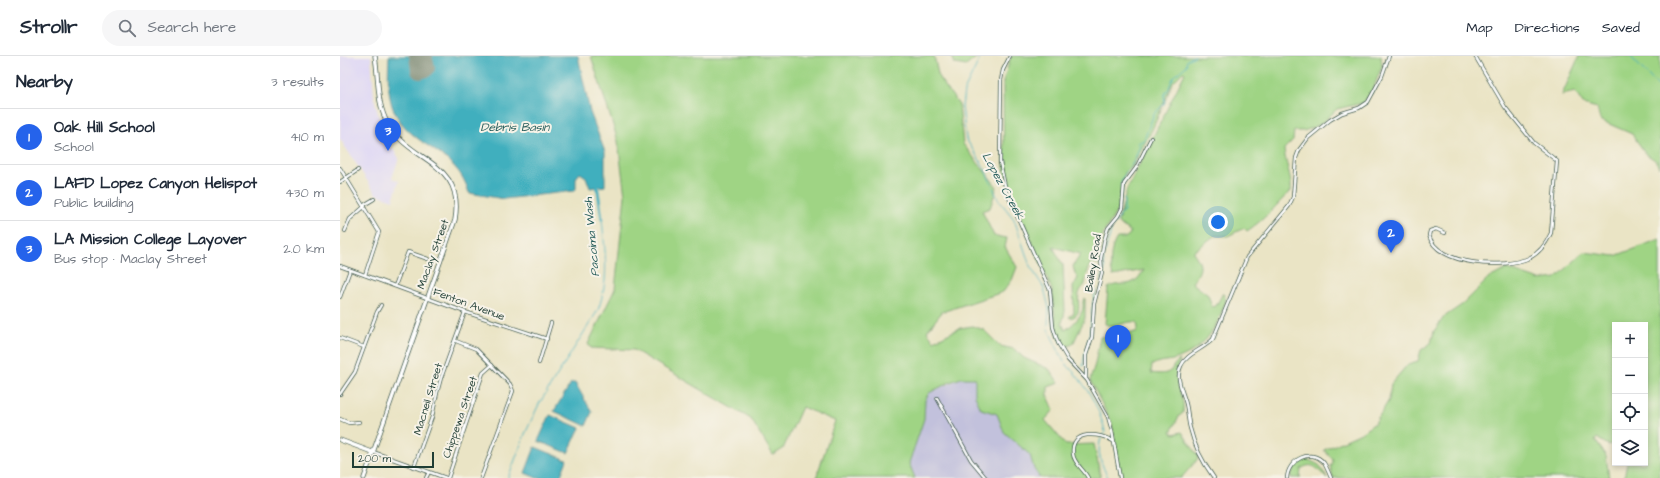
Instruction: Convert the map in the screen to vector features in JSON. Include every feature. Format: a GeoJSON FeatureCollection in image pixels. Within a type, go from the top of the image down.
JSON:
{"type":"FeatureCollection","features":[{"type":"Feature","properties":{"kind":"street","name":"Maclay Street"},"geometry":{"type":"LineString","coordinates":[[364,478],[455,220],[457,201],[450,179],[441,170],[401,141],[387,123],[378,95],[375,56]]}},
{"type":"Feature","properties":{"kind":"street"},"geometry":{"type":"LineString","coordinates":[[1010,56],[1003,70],[1001,80],[1000,162],[1003,179],[1008,196],[1050,290],[1055,335],[1068,360],[1086,378],[1108,417],[1114,441],[1120,478]]}},
{"type":"Feature","properties":{"kind":"street"},"geometry":{"type":"LineString","coordinates":[[1214,478],[1205,465],[1190,429],[1187,405],[1179,381],[1181,366],[1186,358],[1203,348],[1213,339],[1247,257],[1292,201],[1296,158],[1303,144],[1330,120],[1342,113],[1359,108],[1368,102],[1382,76],[1389,56]]}},
{"type":"Feature","properties":{"kind":"street"},"geometry":{"type":"LineString","coordinates":[[1445,233],[1436,229],[1430,231],[1429,235],[1442,253],[1452,257],[1486,264],[1517,262],[1530,258],[1540,251],[1551,233],[1557,161],[1534,143],[1504,107],[1475,56]]}},
{"type":"Feature","properties":{"kind":"street","name":"Bailey Road"},"geometry":{"type":"LineString","coordinates":[[1086,378],[1086,355],[1092,336],[1094,304],[1102,273],[1101,258],[1104,241],[1108,228],[1118,216],[1122,208],[1124,184],[1136,168],[1151,138]]}},
{"type":"Feature","properties":{"kind":"street"},"geometry":{"type":"LineString","coordinates":[[340,168],[380,232],[365,275]]}},
{"type":"Feature","properties":{"kind":"street"},"geometry":{"type":"LineString","coordinates":[[340,182],[358,170]]}},
{"type":"Feature","properties":{"kind":"street"},"geometry":{"type":"LineString","coordinates":[[345,231],[354,214],[374,199]]}},
{"type":"Feature","properties":{"kind":"street"},"geometry":{"type":"LineString","coordinates":[[395,286],[408,252],[428,259]]}},
{"type":"Feature","properties":{"kind":"street","name":"Fenton Avenue"},"geometry":{"type":"LineString","coordinates":[[340,266],[465,312],[547,339]]}},
{"type":"Feature","properties":{"kind":"street"},"geometry":{"type":"LineString","coordinates":[[340,297],[350,270]]}},
{"type":"Feature","properties":{"kind":"street"},"geometry":{"type":"LineString","coordinates":[[340,394],[355,372],[381,305]]}},
{"type":"Feature","properties":{"kind":"street","name":"Macneil Street"},"geometry":{"type":"LineString","coordinates":[[414,467],[432,417],[439,386],[465,312]]}},
{"type":"Feature","properties":{"kind":"street"},"geometry":{"type":"LineString","coordinates":[[539,363],[551,323]]}},
{"type":"Feature","properties":{"kind":"street"},"geometry":{"type":"LineString","coordinates":[[340,338],[364,347]]}},
{"type":"Feature","properties":{"kind":"street"},"geometry":{"type":"LineString","coordinates":[[456,341],[476,349],[510,384],[512,391],[481,478]]}},
{"type":"Feature","properties":{"kind":"street","name":"Chippewa Street"},"geometry":{"type":"LineString","coordinates":[[447,478],[483,373],[492,365]]}},
{"type":"Feature","properties":{"kind":"street"},"geometry":{"type":"LineString","coordinates":[[937,398],[971,460],[986,478]]}},
{"type":"Feature","properties":{"kind":"street"},"geometry":{"type":"LineString","coordinates":[[340,419],[349,423],[359,422]]}},
{"type":"Feature","properties":{"kind":"street"},"geometry":{"type":"LineString","coordinates":[[1088,478],[1072,454],[1076,441],[1082,436],[1090,434],[1114,441]]}},
{"type":"Feature","properties":{"kind":"street"},"geometry":{"type":"LineString","coordinates":[[340,440],[447,478]]}},
{"type":"Feature","properties":{"kind":"street"},"geometry":{"type":"LineString","coordinates":[[1287,478],[1289,468],[1292,463],[1297,459],[1307,456],[1320,460],[1324,464],[1331,478]]}},
{"type":"Feature","properties":{"kind":"street"},"geometry":{"type":"LineString","coordinates":[[426,478],[429,472]]}},
{"type":"Feature","properties":{"kind":"shaded area"},"geometry":{"type":"Polygon","coordinates":[[[340,56],[371,56],[374,98],[383,134],[399,158],[392,178],[399,181],[393,200],[376,194],[340,139],[340,56]]]}},
{"type":"Feature","properties":{"kind":"shaded area"},"geometry":{"type":"Polygon","coordinates":[[[961,378],[975,378],[975,396],[997,414],[1004,432],[1030,455],[1034,469],[1040,478],[915,478],[909,463],[924,419],[925,400],[929,393],[961,378]]]}},
{"type":"Feature","properties":{"kind":"green space"},"geometry":{"type":"Polygon","coordinates":[[[413,56],[427,56],[429,70],[416,72],[413,56]]]}},
{"type":"Feature","properties":{"kind":"green space"},"geometry":{"type":"Polygon","coordinates":[[[591,56],[934,56],[939,78],[959,105],[963,144],[997,187],[990,208],[982,211],[994,236],[1007,238],[1005,247],[1017,267],[1012,280],[1003,292],[942,312],[927,331],[934,341],[960,328],[973,326],[984,330],[1000,346],[1014,349],[1024,358],[1049,369],[1059,383],[1048,387],[1048,396],[1054,410],[1045,420],[1066,445],[1094,444],[1101,478],[1040,478],[1034,469],[1030,455],[1004,432],[997,414],[981,409],[975,396],[975,378],[961,378],[929,393],[925,400],[924,419],[909,463],[915,478],[816,478],[835,421],[802,407],[783,449],[773,455],[751,419],[634,350],[591,348],[588,344],[615,289],[625,196],[618,141],[591,56]]]}},
{"type":"Feature","properties":{"kind":"green space"},"geometry":{"type":"Polygon","coordinates":[[[952,56],[978,56],[966,66],[955,64],[952,56]]]}},
{"type":"Feature","properties":{"kind":"green space"},"geometry":{"type":"Polygon","coordinates":[[[1011,56],[1381,56],[1382,66],[1372,92],[1363,103],[1337,109],[1321,124],[1304,131],[1294,131],[1293,140],[1284,149],[1291,190],[1275,207],[1247,231],[1244,228],[1228,236],[1214,236],[1193,252],[1200,264],[1200,268],[1192,283],[1208,295],[1212,307],[1216,306],[1223,293],[1226,300],[1214,328],[1195,350],[1176,359],[1159,362],[1152,365],[1151,373],[1159,374],[1169,372],[1180,360],[1176,375],[1182,399],[1183,413],[1179,416],[1171,432],[1174,434],[1182,432],[1198,456],[1197,460],[1181,478],[1121,478],[1112,424],[1090,380],[1095,364],[1100,337],[1136,332],[1138,328],[1137,322],[1129,322],[1112,326],[1105,324],[1108,288],[1118,284],[1127,284],[1135,281],[1144,270],[1113,276],[1111,262],[1112,252],[1117,238],[1125,238],[1130,234],[1130,231],[1118,223],[1127,189],[1185,73],[1183,72],[1173,82],[1152,130],[1132,167],[1125,173],[1118,209],[1103,234],[1099,264],[1092,263],[1090,266],[1085,284],[1080,290],[1077,314],[1070,318],[1069,317],[1074,313],[1073,287],[1078,278],[1075,274],[1073,266],[1081,254],[1053,247],[1063,265],[1065,311],[1062,323],[1065,330],[1079,317],[1085,298],[1085,318],[1073,344],[1068,346],[1064,345],[1057,337],[1052,290],[1010,191],[1004,168],[1003,82],[1011,56]]]}},
{"type":"Feature","properties":{"kind":"green space"},"geometry":{"type":"Polygon","coordinates":[[[1579,56],[1660,56],[1660,168],[1655,160],[1646,154],[1632,134],[1600,120],[1597,108],[1583,104],[1575,92],[1562,95],[1579,56]]]}},
{"type":"Feature","properties":{"kind":"green space"},"geometry":{"type":"Polygon","coordinates":[[[1660,239],[1660,478],[1624,478],[1626,466],[1648,466],[1648,322],[1612,322],[1612,444],[1608,445],[1597,438],[1595,440],[1606,456],[1609,478],[1333,478],[1330,465],[1332,466],[1333,460],[1324,450],[1361,433],[1375,423],[1389,400],[1391,384],[1408,364],[1418,361],[1421,350],[1431,343],[1434,331],[1444,317],[1463,304],[1489,278],[1507,269],[1540,280],[1556,278],[1584,252],[1615,256],[1660,239]]]}},
{"type":"Feature","properties":{"kind":"green space"},"geometry":{"type":"Polygon","coordinates":[[[1309,460],[1319,465],[1327,478],[1313,466],[1309,466],[1301,469],[1300,478],[1291,478],[1296,465],[1302,461],[1309,460]]]}},
{"type":"Feature","properties":{"kind":"water","name":"Debris Basin"},"geometry":{"type":"Polygon","coordinates":[[[389,56],[413,56],[416,72],[429,70],[427,56],[578,56],[590,112],[605,152],[605,186],[590,188],[586,177],[580,173],[576,178],[576,189],[574,191],[504,199],[469,193],[463,178],[455,167],[412,134],[402,124],[394,111],[389,91],[389,56]]]}},
{"type":"Feature","properties":{"kind":"water"},"geometry":{"type":"Polygon","coordinates":[[[571,383],[575,383],[592,412],[586,426],[554,411],[571,383]]]}},
{"type":"Feature","properties":{"kind":"water"},"geometry":{"type":"Polygon","coordinates":[[[550,415],[580,428],[568,453],[538,441],[550,415]]]}},
{"type":"Feature","properties":{"kind":"water"},"geometry":{"type":"Polygon","coordinates":[[[535,447],[567,460],[560,478],[537,478],[525,473],[535,447]]]}},
{"type":"Feature","properties":{"kind":"waterway","name":"Lopez Creek"},"geometry":{"type":"LineString","coordinates":[[981,56],[964,91],[962,107],[966,139],[984,167],[998,199],[1014,219],[1030,266],[1044,288],[1049,308],[1048,325]]}},
{"type":"Feature","properties":{"kind":"waterway"},"geometry":{"type":"LineString","coordinates":[[1122,192],[1121,184],[1124,175],[1135,159],[1140,146],[1138,143],[1144,140],[1154,114],[1165,103],[1165,93],[1169,89],[1170,84],[1177,73],[1186,66],[1187,60],[1195,56]]}},
{"type":"Feature","properties":{"kind":"waterway"},"geometry":{"type":"LineString","coordinates":[[1630,56],[1660,88]]}},
{"type":"Feature","properties":{"kind":"waterway","name":"Pacoima Wash"},"geometry":{"type":"LineString","coordinates":[[597,184],[602,219]]}},
{"type":"Feature","properties":{"kind":"waterway"},"geometry":{"type":"LineString","coordinates":[[1101,282],[1105,268],[1103,259],[1112,227],[1124,210],[1124,199]]}},
{"type":"Feature","properties":{"kind":"waterway","name":"Pacoima Wash"},"geometry":{"type":"LineString","coordinates":[[508,478],[525,434],[539,404],[598,310],[604,287],[606,265],[602,219]]}},
{"type":"Feature","properties":{"kind":"waterway"},"geometry":{"type":"LineString","coordinates":[[1083,366],[1096,290]]}},
{"type":"Feature","properties":{"kind":"waterway","name":"Lopez Creek"},"geometry":{"type":"LineString","coordinates":[[1048,329],[1064,362]]}},
{"type":"Feature","properties":{"kind":"waterway","name":"Lopez Creek"},"geometry":{"type":"LineString","coordinates":[[1066,364],[1085,387],[1095,404],[1105,432],[1103,435]]}},
{"type":"Feature","properties":{"kind":"waterway","name":"Lopez Creek"},"geometry":{"type":"LineString","coordinates":[[1101,438],[1099,454],[1108,478]]}},
{"type":"Feature","properties":{"kind":"runway"},"geometry":{"type":"LineString","coordinates":[[418,56],[420,70],[426,68],[423,56]]}},
{"type":"Feature","properties":{"kind":"place","name":"LA Mission College Layover"},"geometry":{"type":"Point","coordinates":[388,151]}},
{"type":"Feature","properties":{"kind":"place","name":"LAFD Lopez Canyon Helispot"},"geometry":{"type":"Point","coordinates":[1391,253]}},
{"type":"Feature","properties":{"kind":"place","name":"Oak Hill School"},"geometry":{"type":"Point","coordinates":[1118,358]}}]}
